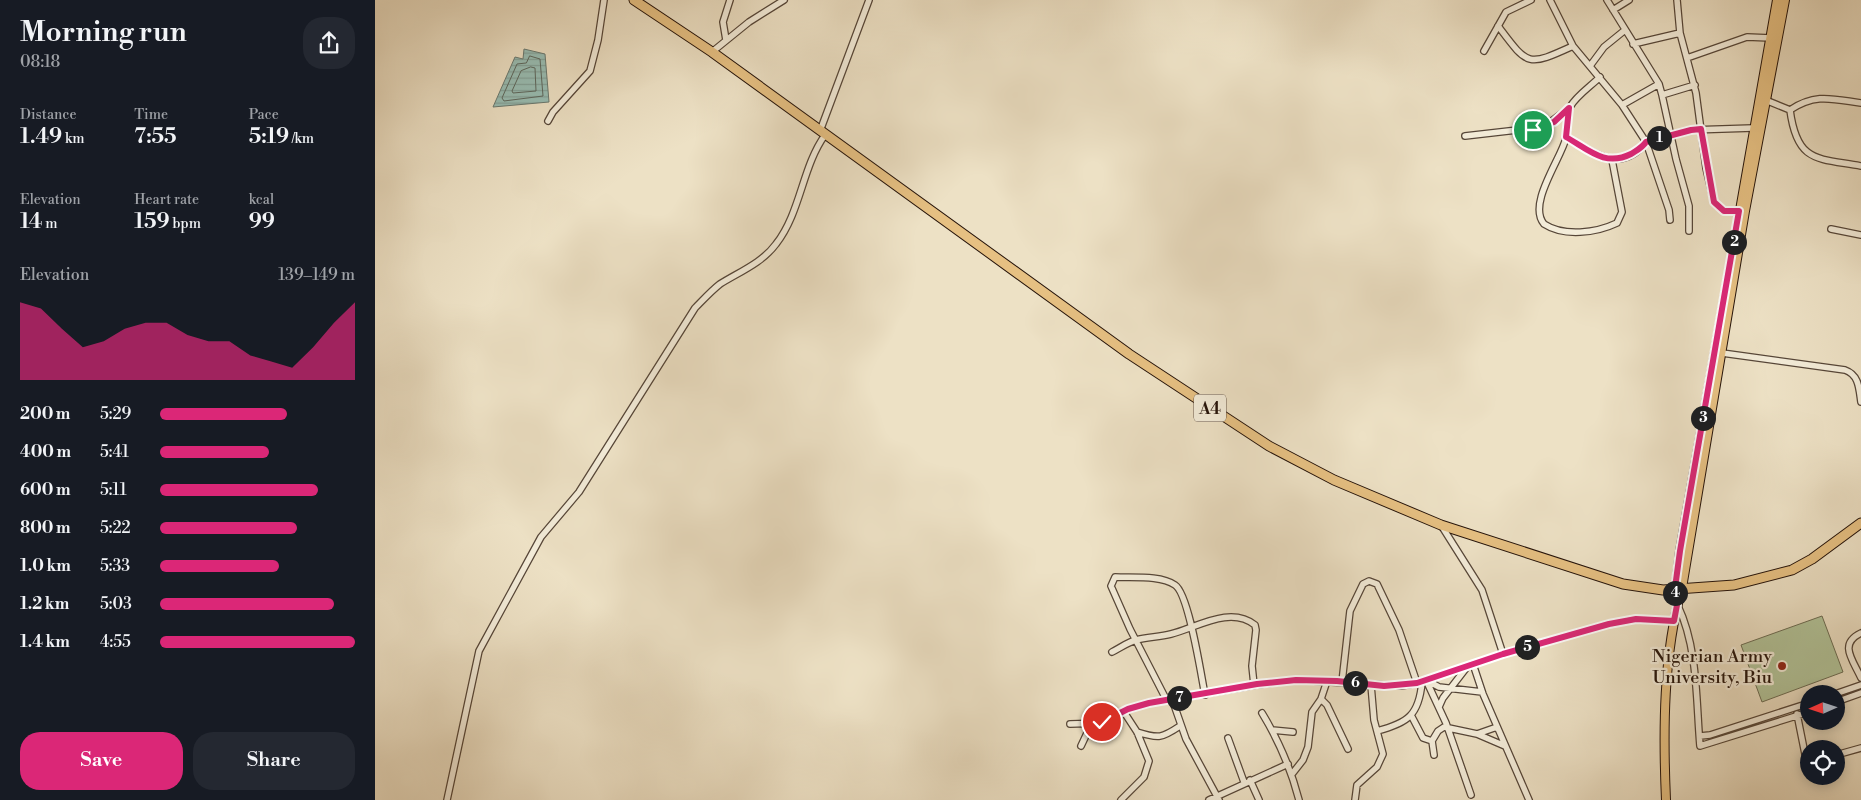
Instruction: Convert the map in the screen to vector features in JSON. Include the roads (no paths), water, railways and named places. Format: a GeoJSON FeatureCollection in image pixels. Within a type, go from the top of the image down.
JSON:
{"type":"FeatureCollection","features":[{"type":"Feature","properties":{"kind":"highway","name":"A4"},"geometry":{"type":"LineString","coordinates":[[635,0],[712,52],[1129,354],[1269,446],[1334,480],[1441,525],[1623,584],[1657,590],[1734,586],[1793,570],[1812,559],[1861,523]]}},
{"type":"Feature","properties":{"kind":"main road"},"geometry":{"type":"LineString","coordinates":[[1678,588],[1722,353],[1777,0]]}},
{"type":"Feature","properties":{"kind":"main road"},"geometry":{"type":"LineString","coordinates":[[1666,800],[1664,756],[1678,588],[1753,128],[1763,99],[1785,0]]}},
{"type":"Feature","properties":{"kind":"street"},"geometry":{"type":"LineString","coordinates":[[548,122],[553,112],[590,71],[599,40],[604,0]]}},
{"type":"Feature","properties":{"kind":"street"},"geometry":{"type":"LineString","coordinates":[[726,40],[723,22],[730,0]]}},
{"type":"Feature","properties":{"kind":"street"},"geometry":{"type":"LineString","coordinates":[[712,52],[726,40],[784,0]]}},
{"type":"Feature","properties":{"kind":"street"},"geometry":{"type":"LineString","coordinates":[[447,800],[479,651],[541,537],[579,492],[695,308],[718,286],[756,263],[777,244],[799,201],[869,0]]}},
{"type":"Feature","properties":{"kind":"street"},"geometry":{"type":"LineString","coordinates":[[1484,51],[1506,12],[1531,0]]}},
{"type":"Feature","properties":{"kind":"street"},"geometry":{"type":"LineString","coordinates":[[1550,0],[1573,46],[1601,77],[1646,142],[1669,210],[1670,220]]}},
{"type":"Feature","properties":{"kind":"street"},"geometry":{"type":"LineString","coordinates":[[1607,0],[1659,84],[1689,206],[1689,231]]}},
{"type":"Feature","properties":{"kind":"street"},"geometry":{"type":"LineString","coordinates":[[1613,10],[1629,0]]}},
{"type":"Feature","properties":{"kind":"street"},"geometry":{"type":"LineString","coordinates":[[1677,0],[1681,33],[1695,85],[1714,202],[1724,211],[1739,211]]}},
{"type":"Feature","properties":{"kind":"street"},"geometry":{"type":"LineString","coordinates":[[1498,26],[1519,55],[1526,59],[1541,60],[1573,46]]}},
{"type":"Feature","properties":{"kind":"street"},"geometry":{"type":"LineString","coordinates":[[1590,66],[1604,47],[1625,30]]}},
{"type":"Feature","properties":{"kind":"street"},"geometry":{"type":"LineString","coordinates":[[1633,44],[1681,33]]}},
{"type":"Feature","properties":{"kind":"street"},"geometry":{"type":"LineString","coordinates":[[1687,58],[1747,38],[1771,38]]}},
{"type":"Feature","properties":{"kind":"street"},"geometry":{"type":"LineString","coordinates":[[1465,136],[1544,128],[1569,108],[1601,77]]}},
{"type":"Feature","properties":{"kind":"street"},"geometry":{"type":"LineString","coordinates":[[1622,105],[1659,84]]}},
{"type":"Feature","properties":{"kind":"street"},"geometry":{"type":"LineString","coordinates":[[1662,94],[1695,85]]}},
{"type":"Feature","properties":{"kind":"street"},"geometry":{"type":"LineString","coordinates":[[1790,110],[1809,99],[1822,97],[1861,103]]}},
{"type":"Feature","properties":{"kind":"street"},"geometry":{"type":"LineString","coordinates":[[1763,99],[1790,110]]}},
{"type":"Feature","properties":{"kind":"street"},"geometry":{"type":"LineString","coordinates":[[1569,108],[1566,137],[1558,161],[1544,184],[1539,216],[1541,221],[1548,227],[1562,232],[1607,228],[1619,221],[1622,207],[1612,160]]}},
{"type":"Feature","properties":{"kind":"street"},"geometry":{"type":"LineString","coordinates":[[1790,110],[1793,131],[1810,154],[1823,161],[1861,166]]}},
{"type":"Feature","properties":{"kind":"street"},"geometry":{"type":"LineString","coordinates":[[1566,137],[1603,158],[1612,160],[1641,148],[1646,142],[1670,135],[1701,129],[1753,128]]}},
{"type":"Feature","properties":{"kind":"street"},"geometry":{"type":"LineString","coordinates":[[1831,229],[1861,235]]}},
{"type":"Feature","properties":{"kind":"street"},"geometry":{"type":"LineString","coordinates":[[1722,353],[1852,372],[1857,379],[1861,402]]}},
{"type":"Feature","properties":{"kind":"street"},"geometry":{"type":"LineString","coordinates":[[1441,525],[1482,590],[1503,654]]}},
{"type":"Feature","properties":{"kind":"street"},"geometry":{"type":"LineString","coordinates":[[1205,695],[1184,598],[1175,585],[1160,580],[1115,577],[1111,586],[1136,640],[1169,699],[1180,726],[1218,798]]}},
{"type":"Feature","properties":{"kind":"street"},"geometry":{"type":"LineString","coordinates":[[1342,682],[1350,611],[1363,584],[1369,582],[1377,584],[1421,682],[1439,706],[1471,795]]}},
{"type":"Feature","properties":{"kind":"street"},"geometry":{"type":"LineString","coordinates":[[1677,605],[1683,617],[1692,655],[1701,746],[1800,715]]}},
{"type":"Feature","properties":{"kind":"street"},"geometry":{"type":"LineString","coordinates":[[1112,652],[1136,640],[1170,634],[1213,619],[1234,618],[1249,620],[1255,625],[1252,666],[1254,685]]}},
{"type":"Feature","properties":{"kind":"street"},"geometry":{"type":"LineString","coordinates":[[1081,746],[1089,730],[1102,722],[1124,712],[1169,699],[1296,680],[1401,686],[1421,682],[1503,654],[1609,624],[1636,619],[1674,621]]}},
{"type":"Feature","properties":{"kind":"street"},"geometry":{"type":"LineString","coordinates":[[1861,633],[1851,638],[1848,643],[1848,649],[1861,678]]}},
{"type":"Feature","properties":{"kind":"street"},"geometry":{"type":"LineString","coordinates":[[1439,706],[1450,688],[1470,665]]}},
{"type":"Feature","properties":{"kind":"street"},"geometry":{"type":"LineString","coordinates":[[1470,665],[1529,800]]}},
{"type":"Feature","properties":{"kind":"street"},"geometry":{"type":"LineString","coordinates":[[1292,774],[1303,760],[1308,747],[1312,712],[1321,699],[1327,681]]}},
{"type":"Feature","properties":{"kind":"street"},"geometry":{"type":"LineString","coordinates":[[1421,682],[1482,692]]}},
{"type":"Feature","properties":{"kind":"street"},"geometry":{"type":"LineString","coordinates":[[1377,731],[1394,726],[1411,715],[1421,695],[1421,682]]}},
{"type":"Feature","properties":{"kind":"street"},"geometry":{"type":"LineString","coordinates":[[1355,800],[1357,785],[1377,767],[1383,754],[1374,720],[1371,685]]}},
{"type":"Feature","properties":{"kind":"street"},"geometry":{"type":"LineString","coordinates":[[1845,691],[1861,685]]}},
{"type":"Feature","properties":{"kind":"street"},"geometry":{"type":"LineString","coordinates":[[1845,699],[1861,693]]}},
{"type":"Feature","properties":{"kind":"street"},"geometry":{"type":"LineString","coordinates":[[1321,699],[1327,705],[1348,749]]}},
{"type":"Feature","properties":{"kind":"street"},"geometry":{"type":"LineString","coordinates":[[1700,736],[1800,706]]}},
{"type":"Feature","properties":{"kind":"street"},"geometry":{"type":"LineString","coordinates":[[1796,708],[1802,740]]}},
{"type":"Feature","properties":{"kind":"street"},"geometry":{"type":"LineString","coordinates":[[1123,800],[1144,777],[1149,761],[1137,732],[1124,712]]}},
{"type":"Feature","properties":{"kind":"street"},"geometry":{"type":"LineString","coordinates":[[1262,714],[1288,764],[1299,800]]}},
{"type":"Feature","properties":{"kind":"street"},"geometry":{"type":"LineString","coordinates":[[1411,715],[1423,738],[1432,741]]}},
{"type":"Feature","properties":{"kind":"street"},"geometry":{"type":"LineString","coordinates":[[1069,724],[1102,722]]}},
{"type":"Feature","properties":{"kind":"street"},"geometry":{"type":"LineString","coordinates":[[1137,732],[1158,738],[1166,736],[1180,726]]}},
{"type":"Feature","properties":{"kind":"street"},"geometry":{"type":"LineString","coordinates":[[1434,755],[1432,741],[1438,731],[1448,727],[1477,734],[1505,746]]}},
{"type":"Feature","properties":{"kind":"street"},"geometry":{"type":"LineString","coordinates":[[1477,734],[1497,727]]}},
{"type":"Feature","properties":{"kind":"street"},"geometry":{"type":"LineString","coordinates":[[1272,730],[1293,732]]}},
{"type":"Feature","properties":{"kind":"street"},"geometry":{"type":"LineString","coordinates":[[1229,738],[1247,781],[1259,800]]}},
{"type":"Feature","properties":{"kind":"street"},"geometry":{"type":"LineString","coordinates":[[1845,752],[1861,748]]}},
{"type":"Feature","properties":{"kind":"street"},"geometry":{"type":"LineString","coordinates":[[1209,800],[1218,798],[1247,781],[1288,764]]}},
{"type":"Feature","properties":{"kind":"water"},"geometry":{"type":"Polygon","coordinates":[[[524,49],[545,54],[549,102],[493,107],[515,57],[523,59],[524,49]]]}},
{"type":"Feature","properties":{"kind":"place","name":"Nigerian Army University, Biu"},"geometry":{"type":"Point","coordinates":[1782,666]}}]}
